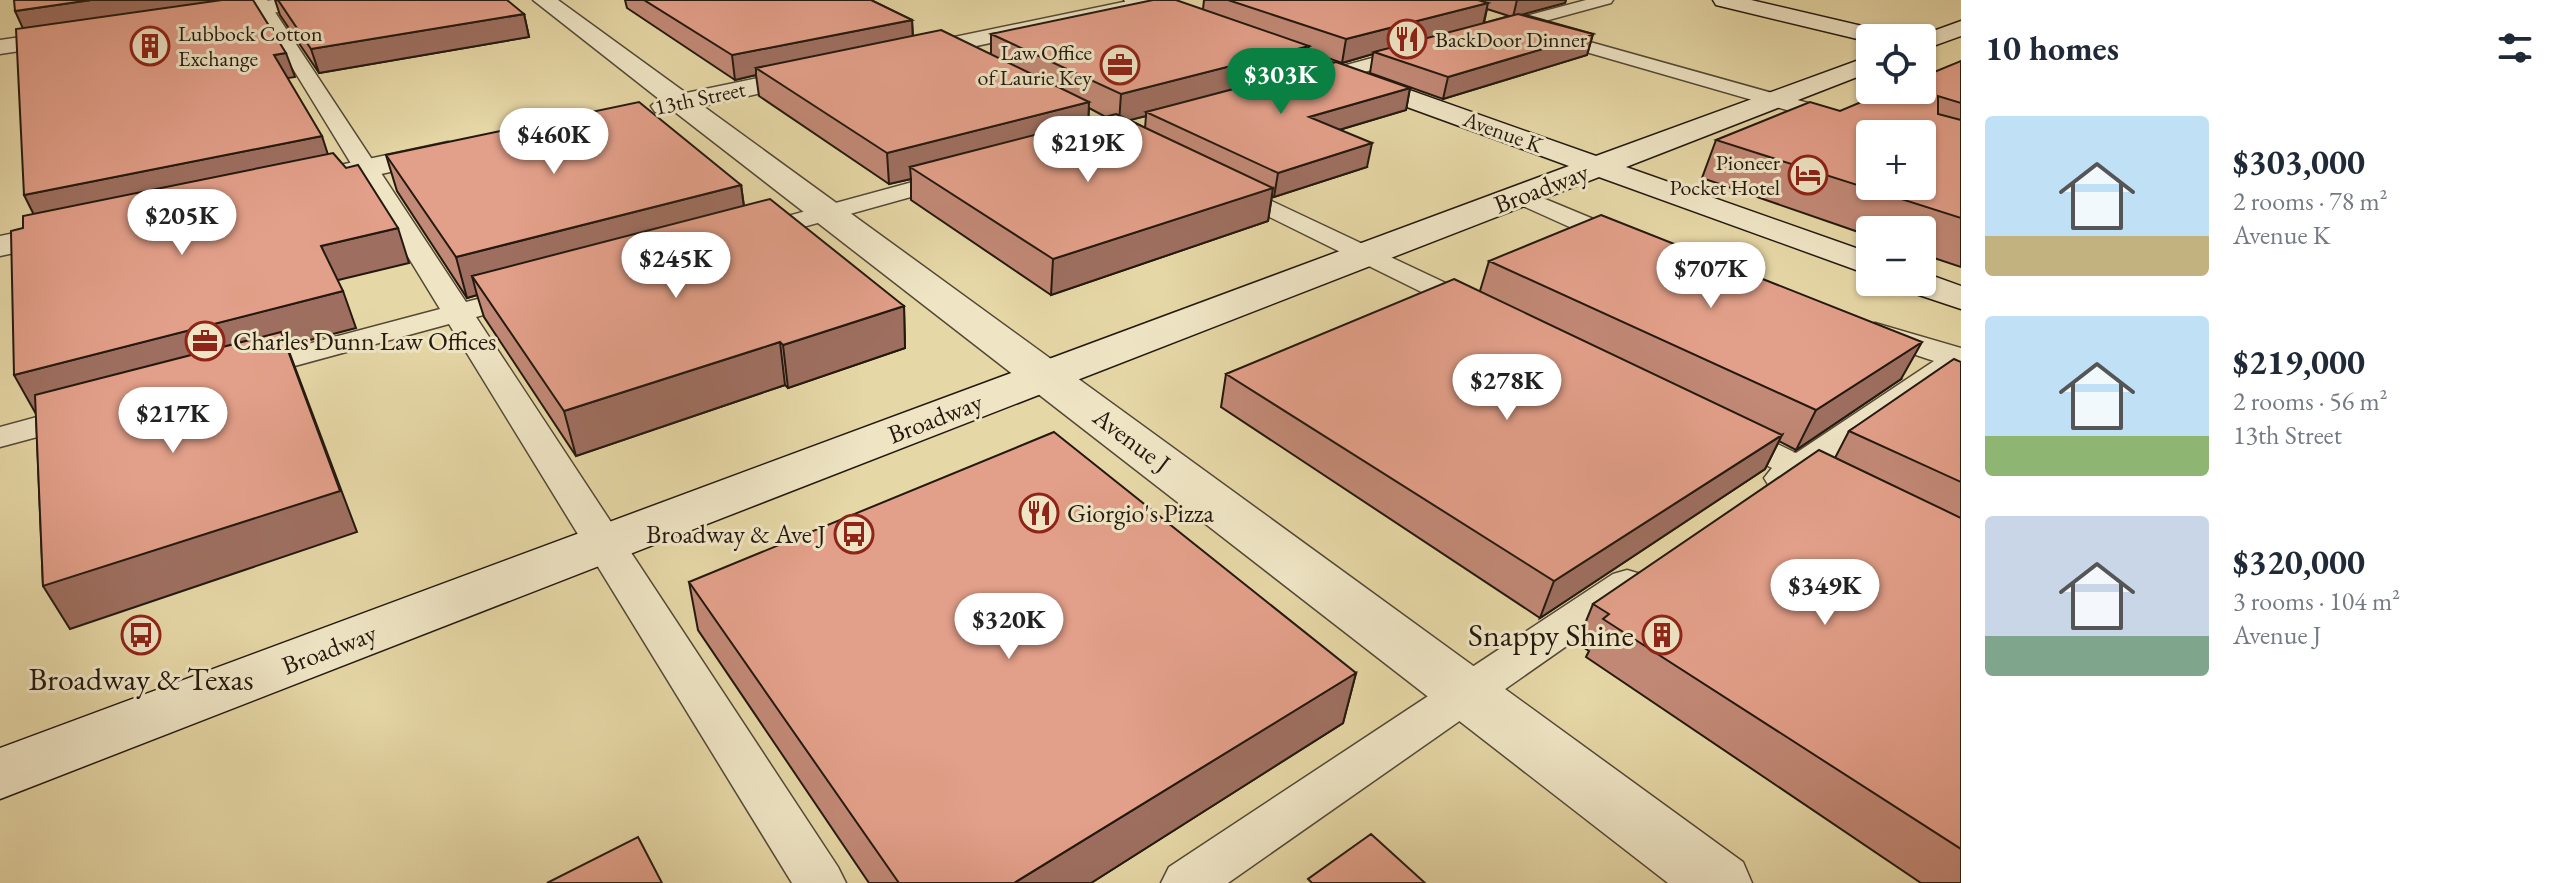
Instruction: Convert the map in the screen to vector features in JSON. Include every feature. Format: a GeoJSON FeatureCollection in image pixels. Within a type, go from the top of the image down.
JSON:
{"type":"FeatureCollection","features":[{"type":"Feature","properties":{"kind":"street"},"geometry":{"type":"LineString","coordinates":[[175,21],[262,4],[318,0]]}},
{"type":"Feature","properties":{"kind":"street","name":"Avenue J"},"geometry":{"type":"LineString","coordinates":[[544,0],[660,106],[828,212],[1719,883]]}},
{"type":"Feature","properties":{"kind":"street"},"geometry":{"type":"LineString","coordinates":[[1724,0],[1856,31]]}},
{"type":"Feature","properties":{"kind":"street"},"geometry":{"type":"LineString","coordinates":[[880,60],[1148,1]]}},
{"type":"Feature","properties":{"kind":"street","name":"Avenue K"},"geometry":{"type":"LineString","coordinates":[[1148,1],[1856,260]]}},
{"type":"Feature","properties":{"kind":"street"},"geometry":{"type":"LineString","coordinates":[[1936,39],[1961,28]]}},
{"type":"Feature","properties":{"kind":"street"},"geometry":{"type":"LineString","coordinates":[[0,47],[100,32]]}},
{"type":"Feature","properties":{"kind":"street"},"geometry":{"type":"LineString","coordinates":[[1936,49],[1961,57]]}},
{"type":"Feature","properties":{"kind":"street","name":"Broadway"},"geometry":{"type":"LineString","coordinates":[[0,774],[1856,68]]}},
{"type":"Feature","properties":{"kind":"street","name":"13th Street"},"geometry":{"type":"LineString","coordinates":[[660,106],[836,69]]}},
{"type":"Feature","properties":{"kind":"street"},"geometry":{"type":"LineString","coordinates":[[275,188],[474,146]]}},
{"type":"Feature","properties":{"kind":"street"},"geometry":{"type":"LineString","coordinates":[[0,246],[89,227]]}},
{"type":"Feature","properties":{"kind":"street"},"geometry":{"type":"LineString","coordinates":[[1936,289],[1961,298]]}},
{"type":"Feature","properties":{"kind":"lane"},"geometry":{"type":"LineString","coordinates":[[1484,25],[1514,25],[1605,0]]}},
{"type":"Feature","properties":{"kind":"lane"},"geometry":{"type":"LineString","coordinates":[[262,4],[820,883]]}},
{"type":"Feature","properties":{"kind":"lane"},"geometry":{"type":"LineString","coordinates":[[1514,25],[1856,124]]}},
{"type":"Feature","properties":{"kind":"lane"},"geometry":{"type":"LineString","coordinates":[[900,27],[981,67]]}},
{"type":"Feature","properties":{"kind":"lane"},"geometry":{"type":"LineString","coordinates":[[1288,86],[1437,46]]}},
{"type":"Feature","properties":{"kind":"lane"},"geometry":{"type":"LineString","coordinates":[[723,241],[984,169]]}},
{"type":"Feature","properties":{"kind":"lane"},"geometry":{"type":"LineString","coordinates":[[1200,173],[1502,321]]}},
{"type":"Feature","properties":{"kind":"lane"},"geometry":{"type":"LineString","coordinates":[[1521,196],[1594,230],[1651,251]]}},
{"type":"Feature","properties":{"kind":"lane"},"geometry":{"type":"LineString","coordinates":[[219,378],[546,289]]}},
{"type":"Feature","properties":{"kind":"lane"},"geometry":{"type":"LineString","coordinates":[[1854,325],[1959,358]]}},
{"type":"Feature","properties":{"kind":"lane"},"geometry":{"type":"LineString","coordinates":[[1759,494],[1959,358]]}},
{"type":"Feature","properties":{"kind":"lane"},"geometry":{"type":"LineString","coordinates":[[0,437],[99,410]]}},
{"type":"Feature","properties":{"kind":"lane"},"geometry":{"type":"LineString","coordinates":[[1713,425],[1852,494]]}},
{"type":"Feature","properties":{"kind":"lane"},"geometry":{"type":"LineString","coordinates":[[1187,883],[1655,565]]}},
{"type":"Feature","properties":{"kind":"building"},"geometry":{"type":"Polygon","coordinates":[[[14,0],[91,0],[15,11],[14,0]]]}},
{"type":"Feature","properties":{"kind":"building"},"geometry":{"type":"Polygon","coordinates":[[[222,0],[253,0],[286,53],[274,55],[322,136],[24,195],[16,29],[222,0]]]}},
{"type":"Feature","properties":{"kind":"building"},"geometry":{"type":"Polygon","coordinates":[[[278,0],[507,0],[524,14],[311,49],[278,0]]]}},
{"type":"Feature","properties":{"kind":"building"},"geometry":{"type":"Polygon","coordinates":[[[644,0],[871,0],[912,20],[732,55],[644,0]]]}},
{"type":"Feature","properties":{"kind":"building"},"geometry":{"type":"Polygon","coordinates":[[[1153,0],[1176,0],[1309,46],[1121,94],[991,34],[1153,0]]]}},
{"type":"Feature","properties":{"kind":"building"},"geometry":{"type":"Polygon","coordinates":[[[1228,0],[1478,0],[1488,3],[1346,39],[1228,0]]]}},
{"type":"Feature","properties":{"kind":"building"},"geometry":{"type":"Polygon","coordinates":[[[1518,14],[1593,34],[1448,77],[1374,52],[1518,14]]]}},
{"type":"Feature","properties":{"kind":"building"},"geometry":{"type":"Polygon","coordinates":[[[941,30],[1089,102],[887,153],[756,68],[941,30]]]}},
{"type":"Feature","properties":{"kind":"building"},"geometry":{"type":"Polygon","coordinates":[[[1961,61],[1961,103],[1938,96],[1938,114],[1961,120],[1961,218],[1904,200],[1936,200],[1936,120],[1856,120],[1856,185],[1716,140],[1810,102],[1840,111],[1856,104],[1936,104],[1936,71],[1961,61]]]}},
{"type":"Feature","properties":{"kind":"building"},"geometry":{"type":"Polygon","coordinates":[[[1336,62],[1410,88],[1309,117],[1372,143],[1278,173],[1146,112],[1336,62]]]}},
{"type":"Feature","properties":{"kind":"building"},"geometry":{"type":"Polygon","coordinates":[[[639,102],[741,185],[456,257],[386,155],[639,102]]]}},
{"type":"Feature","properties":{"kind":"building"},"geometry":{"type":"Polygon","coordinates":[[[1116,114],[1273,188],[1053,259],[910,167],[1116,114]]]}},
{"type":"Feature","properties":{"kind":"building"},"geometry":{"type":"Polygon","coordinates":[[[333,153],[346,168],[358,165],[398,228],[321,246],[343,291],[14,375],[11,231],[23,228],[23,216],[333,153]]]}},
{"type":"Feature","properties":{"kind":"building"},"geometry":{"type":"Polygon","coordinates":[[[770,199],[904,306],[564,411],[472,276],[770,199]]]}},
{"type":"Feature","properties":{"kind":"building"},"geometry":{"type":"Polygon","coordinates":[[[1601,215],[1922,342],[1816,410],[1489,261],[1601,215]]]}},
{"type":"Feature","properties":{"kind":"building"},"geometry":{"type":"Polygon","coordinates":[[[1454,279],[1782,435],[1554,581],[1226,374],[1454,279]]]}},
{"type":"Feature","properties":{"kind":"building"},"geometry":{"type":"Polygon","coordinates":[[[281,332],[340,491],[43,586],[35,395],[281,332]]]}},
{"type":"Feature","properties":{"kind":"building"},"geometry":{"type":"Polygon","coordinates":[[[1954,359],[1961,362],[1961,482],[1849,431],[1954,359]]]}},
{"type":"Feature","properties":{"kind":"building"},"geometry":{"type":"Polygon","coordinates":[[[1054,432],[1356,673],[1014,883],[899,883],[689,582],[1054,432]]]}},
{"type":"Feature","properties":{"kind":"building"},"geometry":{"type":"Polygon","coordinates":[[[1819,450],[1961,518],[1961,849],[1603,619],[1609,614],[1593,604],[1819,450]]]}},
{"type":"Feature","properties":{"kind":"building"},"geometry":{"type":"Polygon","coordinates":[[[1371,834],[1425,883],[1312,883],[1308,879],[1371,834]]]}},
{"type":"Feature","properties":{"kind":"building"},"geometry":{"type":"Polygon","coordinates":[[[638,837],[662,883],[547,883],[638,837]]]}},
{"type":"Feature","properties":{"kind":"place","name":"BackDoor Dinner"},"geometry":{"type":"Point","coordinates":[1407,39]}},
{"type":"Feature","properties":{"kind":"place","name":"Lubbock Cotton Exchange"},"geometry":{"type":"Point","coordinates":[150,46]}},
{"type":"Feature","properties":{"kind":"place","name":"Law Office of Laurie Key"},"geometry":{"type":"Point","coordinates":[1120,65]}},
{"type":"Feature","properties":{"kind":"place","name":"Pioneer Pocket Hotel"},"geometry":{"type":"Point","coordinates":[1808,175]}},
{"type":"Feature","properties":{"kind":"place","name":"Charles Dunn Law Offices"},"geometry":{"type":"Point","coordinates":[205,341]}},
{"type":"Feature","properties":{"kind":"place","name":"Giorgio's Pizza"},"geometry":{"type":"Point","coordinates":[1039,513]}},
{"type":"Feature","properties":{"kind":"place","name":"Broadway & Ave J"},"geometry":{"type":"Point","coordinates":[854,534]}},
{"type":"Feature","properties":{"kind":"place","name":"Broadway & Texas"},"geometry":{"type":"Point","coordinates":[141,635]}},
{"type":"Feature","properties":{"kind":"place","name":"Snappy Shine"},"geometry":{"type":"Point","coordinates":[1662,635]}}]}
